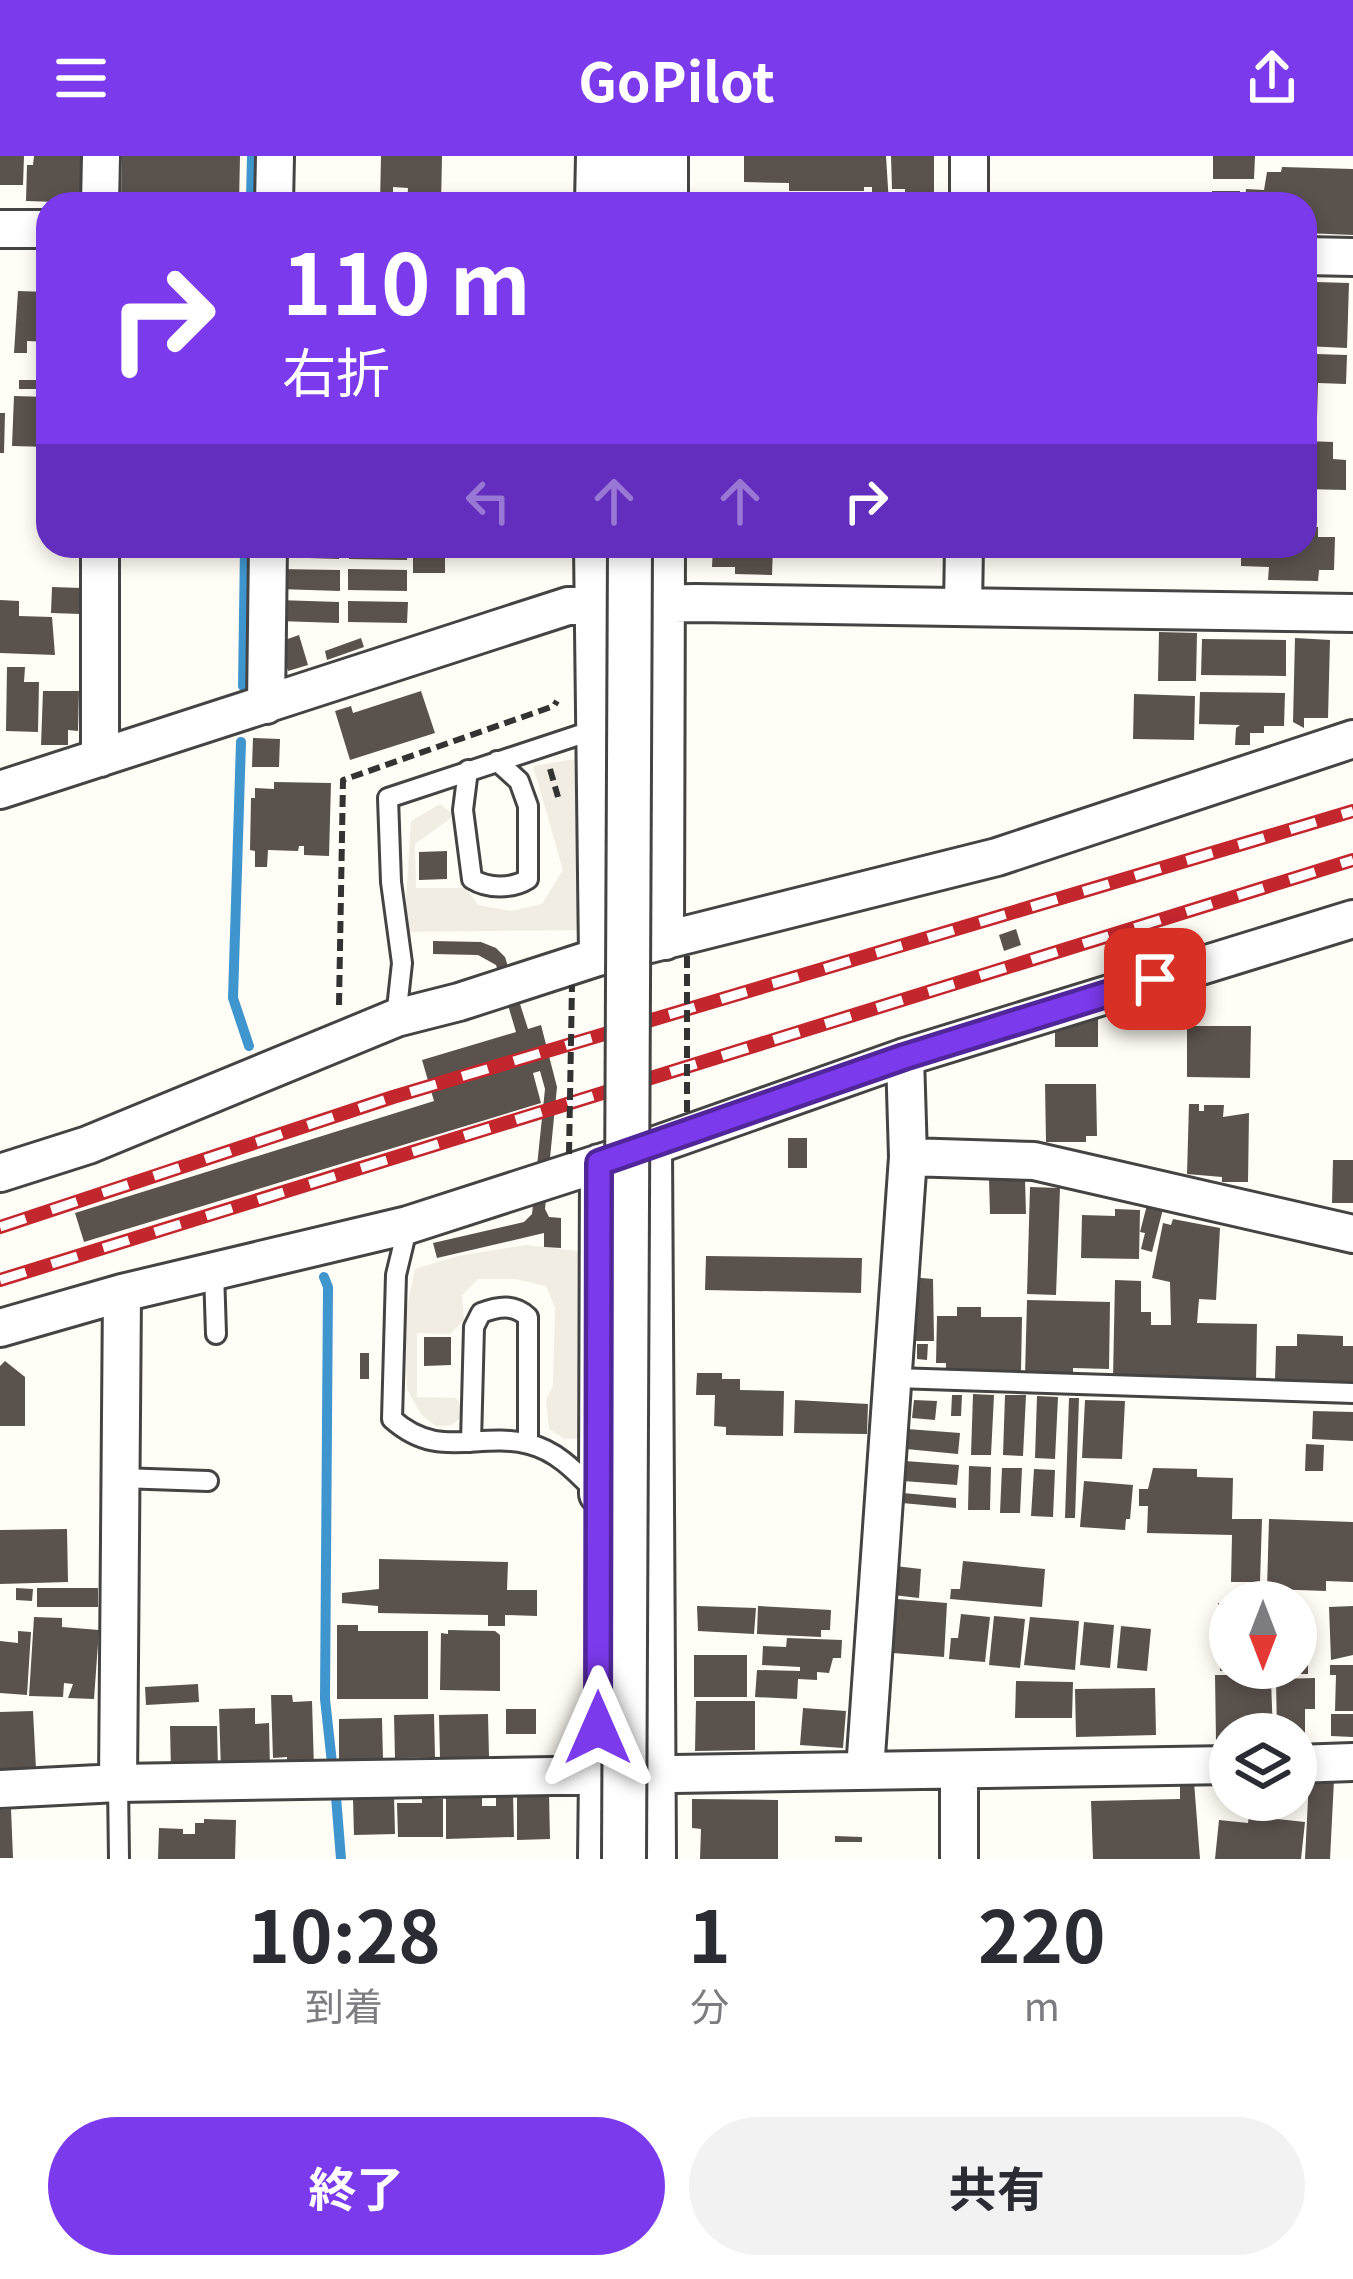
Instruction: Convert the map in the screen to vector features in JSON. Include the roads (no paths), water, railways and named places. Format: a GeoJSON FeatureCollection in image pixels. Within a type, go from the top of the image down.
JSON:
{"type":"FeatureCollection","features":[{"type":"Feature","properties":{"kind":"street"},"geometry":{"type":"LineString","coordinates":[[100,192],[101,156]]}},
{"type":"Feature","properties":{"kind":"street"},"geometry":{"type":"LineString","coordinates":[[274,192],[275,156]]}},
{"type":"Feature","properties":{"kind":"street"},"geometry":{"type":"LineString","coordinates":[[595,156],[595,192]]}},
{"type":"Feature","properties":{"kind":"street"},"geometry":{"type":"LineString","coordinates":[[632,156],[632,192]]}},
{"type":"Feature","properties":{"kind":"street"},"geometry":{"type":"LineString","coordinates":[[669,156],[669,192]]}},
{"type":"Feature","properties":{"kind":"street"},"geometry":{"type":"LineString","coordinates":[[969,156],[969,192]]}},
{"type":"Feature","properties":{"kind":"street"},"geometry":{"type":"LineString","coordinates":[[0,229],[36,229]]}},
{"type":"Feature","properties":{"kind":"street"},"geometry":{"type":"LineString","coordinates":[[1317,256],[1353,257]]}},
{"type":"Feature","properties":{"kind":"street"},"geometry":{"type":"LineString","coordinates":[[100,558],[100,758]]}},
{"type":"Feature","properties":{"kind":"street"},"geometry":{"type":"LineString","coordinates":[[266,705],[268,558]]}},
{"type":"Feature","properties":{"kind":"street"},"geometry":{"type":"LineString","coordinates":[[593,558],[598,957]]}},
{"type":"Feature","properties":{"kind":"street"},"geometry":{"type":"LineString","coordinates":[[624,1859],[630,558]]}},
{"type":"Feature","properties":{"kind":"street"},"geometry":{"type":"LineString","coordinates":[[666,558],[676,948]]}},
{"type":"Feature","properties":{"kind":"street"},"geometry":{"type":"LineString","coordinates":[[963,607],[964,558]]}},
{"type":"Feature","properties":{"kind":"street"},"geometry":{"type":"LineString","coordinates":[[0,790],[568,606],[666,603],[1353,613]]}},
{"type":"Feature","properties":{"kind":"street"},"geometry":{"type":"LineString","coordinates":[[0,1173],[88,1145],[396,1018],[598,957],[676,948],[997,857],[1353,739]]}},
{"type":"Feature","properties":{"kind":"street"},"geometry":{"type":"LineString","coordinates":[[0,1328],[122,1293],[408,1225],[584,1159],[653,1146],[904,1057],[1353,920]]}},
{"type":"Feature","properties":{"kind":"street"},"geometry":{"type":"LineString","coordinates":[[865,1771],[908,1156],[904,1057]]}},
{"type":"Feature","properties":{"kind":"street"},"geometry":{"type":"LineString","coordinates":[[653,1146],[657,1859]]}},
{"type":"Feature","properties":{"kind":"street"},"geometry":{"type":"LineString","coordinates":[[908,1156],[1034,1161],[1353,1234]]}},
{"type":"Feature","properties":{"kind":"street"},"geometry":{"type":"LineString","coordinates":[[584,1159],[598,1494]]}},
{"type":"Feature","properties":{"kind":"street"},"geometry":{"type":"LineString","coordinates":[[118,1783],[122,1293]]}},
{"type":"Feature","properties":{"kind":"street"},"geometry":{"type":"LineString","coordinates":[[1317,1763],[1353,1762]]}},
{"type":"Feature","properties":{"kind":"street"},"geometry":{"type":"LineString","coordinates":[[0,1789],[118,1783],[1209,1766]]}},
{"type":"Feature","properties":{"kind":"street"},"geometry":{"type":"LineString","coordinates":[[958,1859],[959,1772]]}},
{"type":"Feature","properties":{"kind":"street"},"geometry":{"type":"LineString","coordinates":[[596,1859],[598,1775]]}},
{"type":"Feature","properties":{"kind":"lane"},"geometry":{"type":"LineString","coordinates":[[396,1018],[402,964],[391,883],[388,798],[594,730]]}},
{"type":"Feature","properties":{"kind":"lane"},"geometry":{"type":"LineString","coordinates":[[468,770],[463,810],[472,879],[482,885],[516,886],[528,879],[528,806],[519,781],[496,761]]}},
{"type":"Feature","properties":{"kind":"lane"},"geometry":{"type":"LineString","coordinates":[[408,1225],[396,1274],[392,1419],[423,1441],[528,1443],[560,1457],[598,1494],[598,1775]]}},
{"type":"Feature","properties":{"kind":"lane"},"geometry":{"type":"LineString","coordinates":[[214,1272],[216,1334]]}},
{"type":"Feature","properties":{"kind":"lane"},"geometry":{"type":"LineString","coordinates":[[471,1442],[474,1327],[481,1313],[496,1307],[518,1309],[528,1317],[528,1443]]}},
{"type":"Feature","properties":{"kind":"lane"},"geometry":{"type":"LineString","coordinates":[[895,1378],[1353,1393]]}},
{"type":"Feature","properties":{"kind":"lane"},"geometry":{"type":"LineString","coordinates":[[120,1478],[208,1480]]}},
{"type":"Feature","properties":{"kind":"lane"},"geometry":{"type":"LineString","coordinates":[[118,1783],[119,1859]]}},
{"type":"Feature","properties":{"kind":"waterway"},"geometry":{"type":"LineString","coordinates":[[251,192],[252,156]]}},
{"type":"Feature","properties":{"kind":"waterway"},"geometry":{"type":"LineString","coordinates":[[243,686],[245,558]]}},
{"type":"Feature","properties":{"kind":"waterway"},"geometry":{"type":"LineString","coordinates":[[241,742],[233,998],[249,1046]]}},
{"type":"Feature","properties":{"kind":"waterway"},"geometry":{"type":"LineString","coordinates":[[324,1277],[328,1287],[325,1699],[332,1763]]}},
{"type":"Feature","properties":{"kind":"waterway"},"geometry":{"type":"LineString","coordinates":[[336,1797],[341,1859]]}},
{"type":"Feature","properties":{"kind":"railway"},"geometry":{"type":"LineString","coordinates":[[0,1227],[393,1097],[1353,811]]}},
{"type":"Feature","properties":{"kind":"railway"},"geometry":{"type":"LineString","coordinates":[[0,1280],[1353,860]]}}]}
